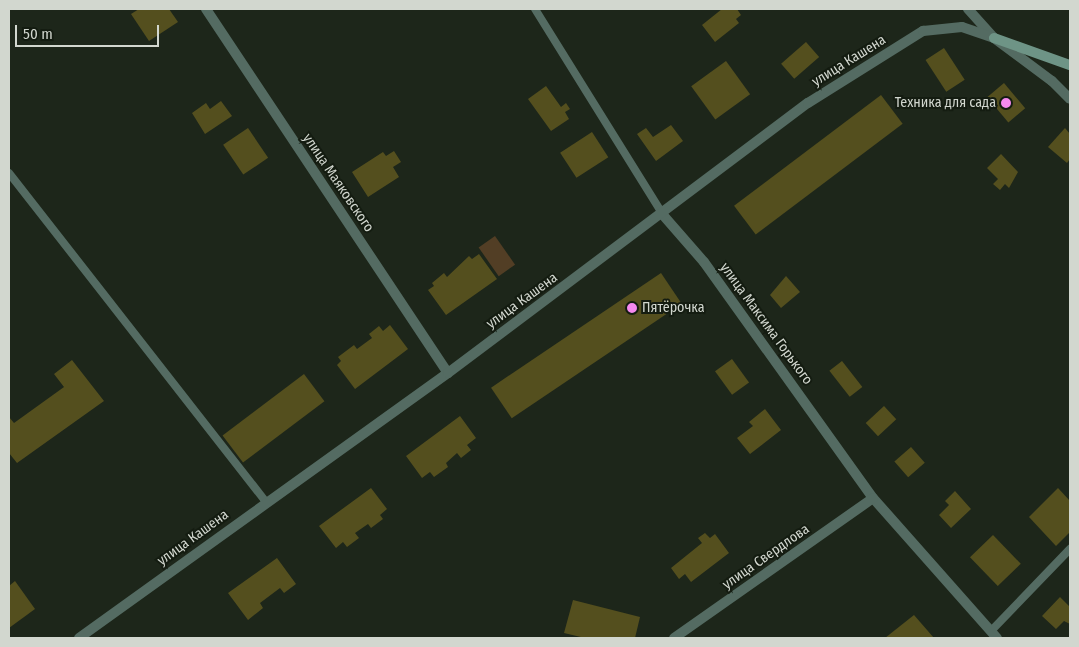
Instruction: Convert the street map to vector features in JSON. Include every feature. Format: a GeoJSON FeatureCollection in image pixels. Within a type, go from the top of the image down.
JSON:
{"type":"FeatureCollection","features":[{"type":"Feature","properties":{"kind":"street","name":"улица Маяковского"},"geometry":{"type":"LineString","coordinates":[[206,9],[448,373]]}},
{"type":"Feature","properties":{"kind":"street"},"geometry":{"type":"LineString","coordinates":[[968,9],[994,38],[1052,81],[1070,99]]}},
{"type":"Feature","properties":{"kind":"street","name":"улица Кашена"},"geometry":{"type":"LineString","coordinates":[[79,638],[448,373],[663,214],[808,103],[922,31],[962,27],[994,38]]}},
{"type":"Feature","properties":{"kind":"street"},"geometry":{"type":"LineString","coordinates":[[994,38],[1070,65]]}},
{"type":"Feature","properties":{"kind":"street","name":"улица Максима Горького"},"geometry":{"type":"LineString","coordinates":[[663,214],[704,262],[873,498],[994,634]]}},
{"type":"Feature","properties":{"kind":"street","name":"улица Свердлова"},"geometry":{"type":"LineString","coordinates":[[674,638],[873,498]]}},
{"type":"Feature","properties":{"kind":"lane","name":"улица Максима Горького"},"geometry":{"type":"LineString","coordinates":[[535,9],[663,214]]}},
{"type":"Feature","properties":{"kind":"lane"},"geometry":{"type":"LineString","coordinates":[[9,173],[266,502]]}},
{"type":"Feature","properties":{"kind":"lane"},"geometry":{"type":"LineString","coordinates":[[994,634],[1070,550]]}},
{"type":"Feature","properties":{"kind":"shaded area"},"geometry":{"type":"Polygon","coordinates":[[[495,236],[515,265],[499,276],[479,247],[495,236]]]}},
{"type":"Feature","properties":{"kind":"building"},"geometry":{"type":"Polygon","coordinates":[[[139,9],[169,9],[178,22],[149,41],[131,14],[139,9]]]}},
{"type":"Feature","properties":{"kind":"building"},"geometry":{"type":"Polygon","coordinates":[[[722,9],[737,9],[741,15],[736,19],[739,23],[715,42],[702,25],[722,9]]]}},
{"type":"Feature","properties":{"kind":"building"},"geometry":{"type":"Polygon","coordinates":[[[806,42],[819,57],[794,79],[781,64],[806,42]]]}},
{"type":"Feature","properties":{"kind":"building"},"geometry":{"type":"Polygon","coordinates":[[[944,48],[965,80],[946,92],[926,60],[944,48]]]}},
{"type":"Feature","properties":{"kind":"building"},"geometry":{"type":"Polygon","coordinates":[[[726,61],[750,94],[715,119],[691,86],[726,61]]]}},
{"type":"Feature","properties":{"kind":"building","name":"Техника для сада"},"geometry":{"type":"Polygon","coordinates":[[[1004,83],[1025,108],[1008,122],[987,97],[1004,83]]]}},
{"type":"Feature","properties":{"kind":"building"},"geometry":{"type":"Polygon","coordinates":[[[546,86],[561,107],[566,103],[570,109],[565,112],[569,119],[551,131],[528,99],[546,86]]]}},
{"type":"Feature","properties":{"kind":"building"},"geometry":{"type":"Polygon","coordinates":[[[881,95],[903,124],[756,234],[734,206],[881,95]]]}},
{"type":"Feature","properties":{"kind":"building"},"geometry":{"type":"Polygon","coordinates":[[[221,101],[232,116],[205,134],[192,113],[206,103],[210,109],[221,101]]]}},
{"type":"Feature","properties":{"kind":"building"},"geometry":{"type":"Polygon","coordinates":[[[671,125],[683,141],[656,161],[637,134],[646,128],[653,137],[671,125]]]}},
{"type":"Feature","properties":{"kind":"building"},"geometry":{"type":"Polygon","coordinates":[[[248,128],[268,158],[243,175],[223,145],[248,128]]]}},
{"type":"Feature","properties":{"kind":"building"},"geometry":{"type":"Polygon","coordinates":[[[1065,128],[1070,134],[1070,159],[1067,163],[1048,147],[1065,128]]]}},
{"type":"Feature","properties":{"kind":"building"},"geometry":{"type":"Polygon","coordinates":[[[592,132],[608,157],[576,178],[560,153],[592,132]]]}},
{"type":"Feature","properties":{"kind":"building"},"geometry":{"type":"Polygon","coordinates":[[[394,151],[401,162],[393,167],[399,177],[368,197],[352,172],[383,152],[386,156],[394,151]]]}},
{"type":"Feature","properties":{"kind":"building"},"geometry":{"type":"Polygon","coordinates":[[[1001,154],[1018,172],[1009,188],[1005,184],[1000,190],[993,184],[998,179],[987,168],[1001,154]]]}},
{"type":"Feature","properties":{"kind":"building"},"geometry":{"type":"Polygon","coordinates":[[[479,254],[497,279],[446,315],[428,290],[434,286],[432,283],[444,273],[447,277],[469,256],[472,259],[479,254]]]}},
{"type":"Feature","properties":{"kind":"building"},"geometry":{"type":"Polygon","coordinates":[[[661,273],[682,304],[512,418],[491,388],[661,273]]]}},
{"type":"Feature","properties":{"kind":"building"},"geometry":{"type":"Polygon","coordinates":[[[786,276],[800,292],[781,308],[770,295],[786,276]]]}},
{"type":"Feature","properties":{"kind":"building"},"geometry":{"type":"Polygon","coordinates":[[[390,325],[408,349],[355,389],[337,365],[341,361],[338,357],[354,345],[357,349],[372,338],[369,334],[379,326],[383,331],[390,325]]]}},
{"type":"Feature","properties":{"kind":"building"},"geometry":{"type":"Polygon","coordinates":[[[732,359],[749,382],[732,395],[715,371],[732,359]]]}},
{"type":"Feature","properties":{"kind":"building"},"geometry":{"type":"Polygon","coordinates":[[[72,360],[104,401],[17,463],[9,453],[9,417],[14,423],[64,387],[54,374],[72,360]]]}},
{"type":"Feature","properties":{"kind":"building"},"geometry":{"type":"Polygon","coordinates":[[[842,361],[862,387],[850,397],[829,371],[842,361]]]}},
{"type":"Feature","properties":{"kind":"building"},"geometry":{"type":"Polygon","coordinates":[[[304,374],[324,401],[243,463],[223,435],[304,374]]]}},
{"type":"Feature","properties":{"kind":"building"},"geometry":{"type":"Polygon","coordinates":[[[884,406],[896,419],[878,436],[866,423],[884,406]]]}},
{"type":"Feature","properties":{"kind":"building"},"geometry":{"type":"Polygon","coordinates":[[[765,409],[781,430],[750,454],[737,438],[753,426],[749,422],[765,409]]]}},
{"type":"Feature","properties":{"kind":"building"},"geometry":{"type":"Polygon","coordinates":[[[460,416],[476,438],[467,445],[471,450],[461,458],[457,453],[446,463],[448,467],[434,477],[430,472],[422,478],[406,456],[460,416]]]}},
{"type":"Feature","properties":{"kind":"building"},"geometry":{"type":"Polygon","coordinates":[[[911,447],[925,463],[908,477],[894,461],[911,447]]]}},
{"type":"Feature","properties":{"kind":"building"},"geometry":{"type":"Polygon","coordinates":[[[371,488],[387,509],[380,515],[383,519],[371,528],[368,524],[355,533],[359,538],[347,547],[343,542],[336,548],[319,526],[371,488]]]}},
{"type":"Feature","properties":{"kind":"building"},"geometry":{"type":"Polygon","coordinates":[[[1058,488],[1070,501],[1070,532],[1056,546],[1029,517],[1058,488]]]}},
{"type":"Feature","properties":{"kind":"building"},"geometry":{"type":"Polygon","coordinates":[[[955,491],[971,509],[951,528],[939,515],[949,505],[945,501],[955,491]]]}},
{"type":"Feature","properties":{"kind":"building"},"geometry":{"type":"Polygon","coordinates":[[[705,533],[710,538],[715,534],[729,553],[691,582],[685,574],[679,579],[671,568],[702,543],[698,538],[705,533]]]}},
{"type":"Feature","properties":{"kind":"building"},"geometry":{"type":"Polygon","coordinates":[[[993,535],[1021,564],[998,586],[970,557],[993,535]]]}},
{"type":"Feature","properties":{"kind":"building"},"geometry":{"type":"Polygon","coordinates":[[[277,558],[296,584],[284,593],[280,588],[260,603],[263,608],[248,620],[228,593],[277,558]]]}},
{"type":"Feature","properties":{"kind":"building"},"geometry":{"type":"Polygon","coordinates":[[[15,581],[35,609],[9,628],[9,586],[15,581]]]}},
{"type":"Feature","properties":{"kind":"building"},"geometry":{"type":"Polygon","coordinates":[[[1060,597],[1070,607],[1070,624],[1064,621],[1056,629],[1042,616],[1060,597]]]}},
{"type":"Feature","properties":{"kind":"building"},"geometry":{"type":"Polygon","coordinates":[[[573,600],[640,617],[635,638],[585,638],[564,633],[573,600]]]}},
{"type":"Feature","properties":{"kind":"building"},"geometry":{"type":"Polygon","coordinates":[[[914,615],[934,638],[885,638],[914,615]]]}},
{"type":"Feature","properties":{"kind":"place","name":"Техника для сада"},"geometry":{"type":"Point","coordinates":[1006,103]}},
{"type":"Feature","properties":{"kind":"place","name":"Пятёрочка"},"geometry":{"type":"Point","coordinates":[632,308]}}]}
